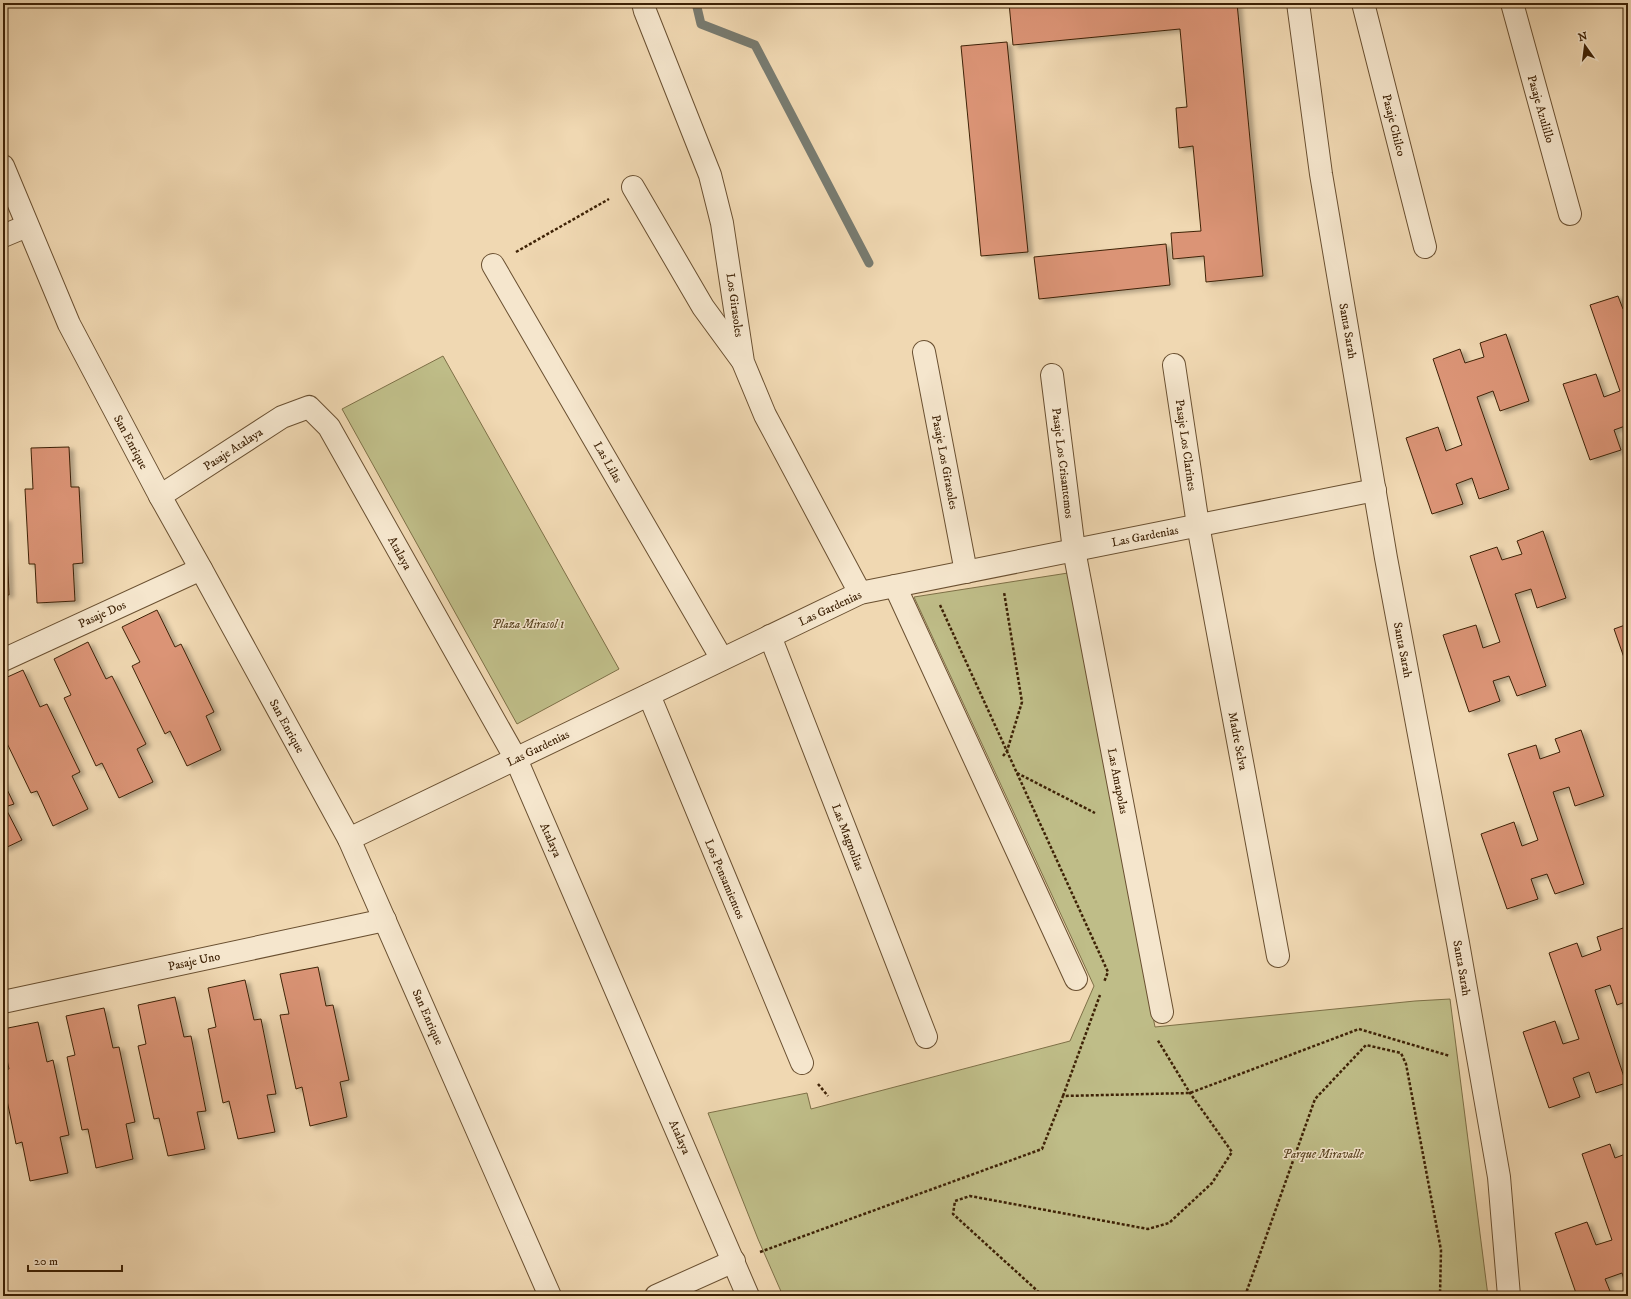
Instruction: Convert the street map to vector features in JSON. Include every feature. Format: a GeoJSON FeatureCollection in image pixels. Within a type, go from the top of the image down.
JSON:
{"type":"FeatureCollection","features":[{"type":"Feature","properties":{"kind":"street","name":"Los Girasoles"},"geometry":{"type":"LineString","coordinates":[[643,3],[645,12],[710,175],[722,223],[743,362],[765,415],[860,593]]}},
{"type":"Feature","properties":{"kind":"street","name":"Santa Sarah"},"geometry":{"type":"LineString","coordinates":[[1298,3],[1321,174],[1375,490],[1499,1177],[1508,1296]]}},
{"type":"Feature","properties":{"kind":"street","name":"Pasaje Chilco"},"geometry":{"type":"LineString","coordinates":[[1363,3],[1425,247]]}},
{"type":"Feature","properties":{"kind":"street","name":"Pasaje Azulillo"},"geometry":{"type":"LineString","coordinates":[[1512,3],[1570,214]]}},
{"type":"Feature","properties":{"kind":"street","name":"San Enrique"},"geometry":{"type":"LineString","coordinates":[[3,166],[69,324],[160,496],[349,839],[550,1296]]}},
{"type":"Feature","properties":{"kind":"street"},"geometry":{"type":"LineString","coordinates":[[633,186],[703,307],[743,362]]}},
{"type":"Feature","properties":{"kind":"street"},"geometry":{"type":"LineString","coordinates":[[3,236],[27,226]]}},
{"type":"Feature","properties":{"kind":"street","name":"Las Lilas"},"geometry":{"type":"LineString","coordinates":[[494,266],[722,659]]}},
{"type":"Feature","properties":{"kind":"street","name":"Pasaje Los Girasoles"},"geometry":{"type":"LineString","coordinates":[[924,352],[966,572]]}},
{"type":"Feature","properties":{"kind":"street","name":"Pasaje Los Clarines"},"geometry":{"type":"LineString","coordinates":[[1174,365],[1198,525]]}},
{"type":"Feature","properties":{"kind":"street","name":"Pasaje Los Crisantemos"},"geometry":{"type":"LineString","coordinates":[[1052,375],[1074,550]]}},
{"type":"Feature","properties":{"kind":"street","name":"Pasaje Atalaya"},"geometry":{"type":"LineString","coordinates":[[160,496],[282,416],[309,407]]}},
{"type":"Feature","properties":{"kind":"street","name":"Atalaya"},"geometry":{"type":"LineString","coordinates":[[309,407],[329,427],[516,759],[748,1296]]}},
{"type":"Feature","properties":{"kind":"street","name":"Las Gardenias"},"geometry":{"type":"LineString","coordinates":[[349,839],[860,593],[1375,490]]}},
{"type":"Feature","properties":{"kind":"street","name":"Madre Selva"},"geometry":{"type":"LineString","coordinates":[[1198,525],[1278,956]]}},
{"type":"Feature","properties":{"kind":"street","name":"Las Amapolas"},"geometry":{"type":"LineString","coordinates":[[1074,550],[1162,1012]]}},
{"type":"Feature","properties":{"kind":"street","name":"Pasaje Dos"},"geometry":{"type":"LineString","coordinates":[[3,660],[201,569]]}},
{"type":"Feature","properties":{"kind":"street"},"geometry":{"type":"LineString","coordinates":[[895,586],[1076,979]]}},
{"type":"Feature","properties":{"kind":"street","name":"Las Magnolias"},"geometry":{"type":"LineString","coordinates":[[770,636],[926,1037]]}},
{"type":"Feature","properties":{"kind":"street","name":"Los Pensamientos"},"geometry":{"type":"LineString","coordinates":[[649,695],[802,1063]]}},
{"type":"Feature","properties":{"kind":"street","name":"Pasaje Uno"},"geometry":{"type":"LineString","coordinates":[[3,1002],[385,920]]}},
{"type":"Feature","properties":{"kind":"street"},"geometry":{"type":"LineString","coordinates":[[656,1296],[734,1261]]}},
{"type":"Feature","properties":{"kind":"path"},"geometry":{"type":"LineString","coordinates":[[494,266],[633,186]]}},
{"type":"Feature","properties":{"kind":"path"},"geometry":{"type":"LineString","coordinates":[[986,784],[1007,751],[1022,702],[1000,565]]}},
{"type":"Feature","properties":{"kind":"path"},"geometry":{"type":"LineString","coordinates":[[1017,773],[1101,816]]}},
{"type":"Feature","properties":{"kind":"path"},"geometry":{"type":"LineString","coordinates":[[734,1261],[1042,1149],[1063,1096],[1190,1093],[1359,1029],[1480,1065]]}},
{"type":"Feature","properties":{"kind":"path"},"geometry":{"type":"LineString","coordinates":[[1043,1296],[953,1214],[954,1201],[970,1196],[1148,1229],[1169,1223],[1212,1182],[1232,1152],[1190,1093],[1154,1034]]}},
{"type":"Feature","properties":{"kind":"path"},"geometry":{"type":"LineString","coordinates":[[1245,1296],[1315,1099],[1366,1045],[1401,1053],[1406,1064],[1441,1250],[1440,1296]]}},
{"type":"Feature","properties":{"kind":"green space","name":"Plaza Mirasol 1"},"geometry":{"type":"Polygon","coordinates":[[[443,356],[619,669],[517,724],[342,409],[443,356]]]}},
{"type":"Feature","properties":{"kind":"green space","name":"Parque Miravalle"},"geometry":{"type":"Polygon","coordinates":[[[1068,573],[1155,1027],[1415,1001],[1450,999],[1488,1296],[783,1296],[758,1239],[708,1113],[807,1093],[811,1109],[1070,1041],[1094,986],[914,597],[1068,573]]]}},
{"type":"Feature","properties":{"kind":"building"},"geometry":{"type":"Polygon","coordinates":[[[1009,3],[1237,3],[1263,276],[1206,282],[1204,256],[1173,259],[1171,233],[1201,231],[1193,146],[1179,148],[1176,108],[1187,107],[1180,29],[1013,45],[1009,3]]]}},
{"type":"Feature","properties":{"kind":"building"},"geometry":{"type":"Polygon","coordinates":[[[1007,42],[1028,252],[981,256],[961,46],[1007,42]]]}},
{"type":"Feature","properties":{"kind":"building"},"geometry":{"type":"Polygon","coordinates":[[[1166,244],[1170,285],[1039,299],[1034,257],[1166,244]]]}},
{"type":"Feature","properties":{"kind":"building"},"geometry":{"type":"Polygon","coordinates":[[[1618,296],[1623,309],[1628,308],[1628,425],[1614,430],[1621,450],[1590,460],[1563,384],[1596,374],[1604,397],[1620,391],[1590,305],[1618,296]]]}},
{"type":"Feature","properties":{"kind":"building"},"geometry":{"type":"Polygon","coordinates":[[[1506,334],[1529,401],[1500,411],[1493,391],[1477,397],[1509,489],[1479,499],[1472,478],[1456,484],[1463,504],[1432,514],[1406,438],[1438,427],[1446,451],[1462,445],[1433,359],[1460,349],[1465,363],[1484,357],[1480,343],[1506,334]]]}},
{"type":"Feature","properties":{"kind":"building"},"geometry":{"type":"Polygon","coordinates":[[[69,447],[71,487],[79,487],[83,563],[73,564],[75,601],[37,603],[35,564],[29,564],[25,489],[33,489],[31,448],[69,447]]]}},
{"type":"Feature","properties":{"kind":"building"},"geometry":{"type":"Polygon","coordinates":[[[3,519],[6,519],[9,595],[3,595],[3,519]]]}},
{"type":"Feature","properties":{"kind":"building"},"geometry":{"type":"Polygon","coordinates":[[[1543,531],[1566,598],[1537,608],[1531,589],[1515,594],[1546,686],[1517,696],[1509,676],[1493,681],[1500,701],[1469,712],[1443,635],[1476,625],[1483,648],[1500,642],[1470,556],[1497,547],[1502,560],[1522,554],[1517,541],[1543,531]]]}},
{"type":"Feature","properties":{"kind":"building"},"geometry":{"type":"Polygon","coordinates":[[[157,610],[175,647],[181,644],[214,712],[206,716],[221,750],[187,766],[170,731],[165,734],[132,666],[140,662],[122,627],[157,610]]]}},
{"type":"Feature","properties":{"kind":"building"},"geometry":{"type":"Polygon","coordinates":[[[1628,624],[1628,669],[1614,629],[1628,624]]]}},
{"type":"Feature","properties":{"kind":"building"},"geometry":{"type":"Polygon","coordinates":[[[88,642],[106,679],[112,676],[146,744],[137,749],[153,782],[119,798],[102,763],[96,766],[64,698],[71,695],[54,659],[88,642]]]}},
{"type":"Feature","properties":{"kind":"building"},"geometry":{"type":"Polygon","coordinates":[[[23,670],[40,707],[47,704],[80,772],[72,776],[88,809],[53,826],[37,791],[31,793],[3,735],[3,724],[6,722],[3,716],[3,679],[23,670]]]}},
{"type":"Feature","properties":{"kind":"building"},"geometry":{"type":"Polygon","coordinates":[[[1581,730],[1604,796],[1575,806],[1569,787],[1553,792],[1584,884],[1555,894],[1547,874],[1531,879],[1538,899],[1507,909],[1481,834],[1514,822],[1522,846],[1538,840],[1508,754],[1536,745],[1540,759],[1560,752],[1555,739],[1581,730]]]}},
{"type":"Feature","properties":{"kind":"building"},"geometry":{"type":"Polygon","coordinates":[[[3,781],[14,804],[5,807],[22,840],[3,849],[3,781]]]}},
{"type":"Feature","properties":{"kind":"building"},"geometry":{"type":"Polygon","coordinates":[[[1623,928],[1628,943],[1628,1001],[1617,1005],[1610,985],[1595,990],[1626,1083],[1596,1093],[1589,1072],[1573,1078],[1580,1097],[1549,1108],[1523,1032],[1555,1021],[1563,1044],[1579,1039],[1549,953],[1577,943],[1582,957],[1601,950],[1597,937],[1623,928]]]}},
{"type":"Feature","properties":{"kind":"building"},"geometry":{"type":"Polygon","coordinates":[[[318,967],[326,1006],[333,1005],[349,1080],[340,1082],[347,1117],[310,1126],[302,1087],[296,1089],[280,1015],[289,1014],[280,974],[318,967]]]}},
{"type":"Feature","properties":{"kind":"building"},"geometry":{"type":"Polygon","coordinates":[[[245,980],[254,1020],[261,1019],[276,1094],[267,1095],[275,1132],[238,1139],[229,1101],[223,1103],[208,1029],[216,1027],[208,988],[245,980]]]}},
{"type":"Feature","properties":{"kind":"building"},"geometry":{"type":"Polygon","coordinates":[[[175,997],[184,1037],[191,1036],[206,1111],[197,1112],[205,1149],[168,1156],[159,1118],[154,1119],[138,1046],[146,1044],[138,1005],[175,997]]]}},
{"type":"Feature","properties":{"kind":"building"},"geometry":{"type":"Polygon","coordinates":[[[104,1008],[113,1048],[119,1047],[135,1122],[126,1124],[133,1159],[96,1168],[88,1129],[82,1130],[67,1057],[75,1055],[66,1016],[104,1008]]]}},
{"type":"Feature","properties":{"kind":"building"},"geometry":{"type":"Polygon","coordinates":[[[38,1022],[47,1062],[53,1060],[69,1135],[60,1137],[68,1173],[30,1181],[22,1142],[16,1144],[3,1081],[3,1070],[9,1069],[3,1041],[3,1029],[38,1022]]]}},
{"type":"Feature","properties":{"kind":"building"},"geometry":{"type":"Polygon","coordinates":[[[1610,1144],[1615,1158],[1628,1153],[1628,1292],[1622,1273],[1605,1279],[1612,1296],[1577,1296],[1555,1233],[1587,1222],[1596,1245],[1612,1240],[1582,1154],[1610,1144]]]}},
{"type":"Feature","properties":{"kind":"waterway"},"geometry":{"type":"LineString","coordinates":[[696,3],[701,24],[755,45],[869,263]]}}]}
